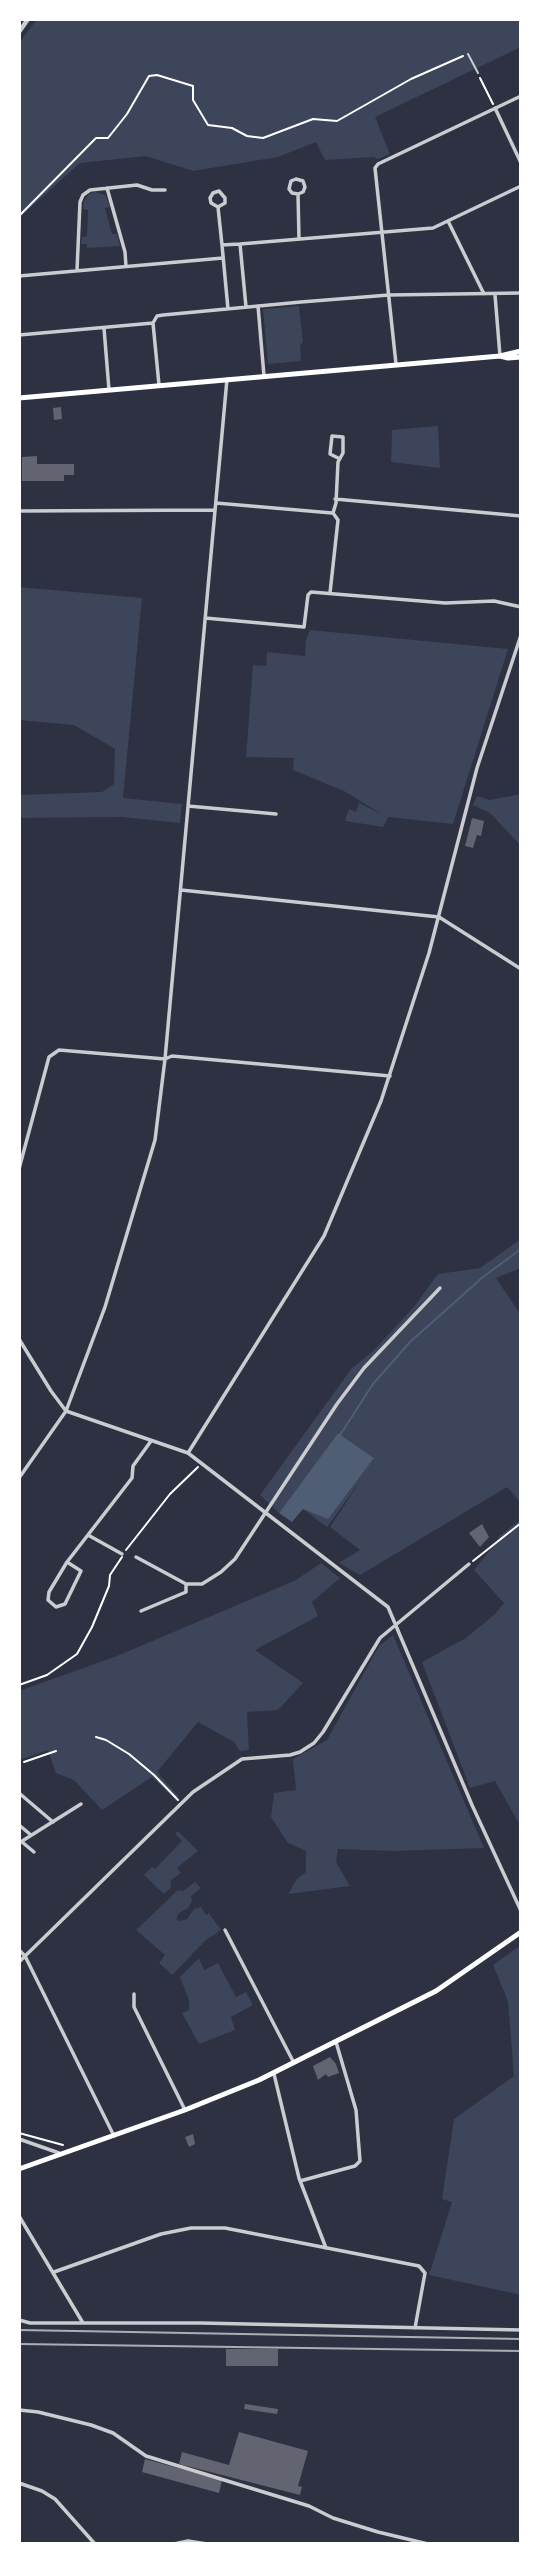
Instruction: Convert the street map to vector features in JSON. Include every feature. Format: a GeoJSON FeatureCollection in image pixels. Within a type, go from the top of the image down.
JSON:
{"type":"FeatureCollection","features":[{"type":"Feature","properties":{"kind":"main road"},"geometry":{"type":"LineString","coordinates":[[19,398],[521,351]]}},
{"type":"Feature","properties":{"kind":"main road"},"geometry":{"type":"LineString","coordinates":[[500,355],[508,358],[521,357]]}},
{"type":"Feature","properties":{"kind":"main road"},"geometry":{"type":"LineString","coordinates":[[19,2169],[185,2110],[274,2074],[436,1991],[521,1932]]}},
{"type":"Feature","properties":{"kind":"street"},"geometry":{"type":"LineString","coordinates":[[19,32],[28,19]]}},
{"type":"Feature","properties":{"kind":"street"},"geometry":{"type":"LineString","coordinates":[[396,364],[375,170],[378,164],[521,96]]}},
{"type":"Feature","properties":{"kind":"street"},"geometry":{"type":"LineString","coordinates":[[495,108],[521,163]]}},
{"type":"Feature","properties":{"kind":"street"},"geometry":{"type":"LineString","coordinates":[[296,179],[301,180],[304,185],[303,191],[298,194],[289,189],[291,181],[296,179]]}},
{"type":"Feature","properties":{"kind":"street"},"geometry":{"type":"LineString","coordinates":[[77,270],[82,198],[90,190],[137,186],[166,190]]}},
{"type":"Feature","properties":{"kind":"street"},"geometry":{"type":"LineString","coordinates":[[222,246],[425,229],[449,221],[521,186]]}},
{"type":"Feature","properties":{"kind":"street"},"geometry":{"type":"LineString","coordinates":[[107,188],[125,252],[126,266]]}},
{"type":"Feature","properties":{"kind":"street"},"geometry":{"type":"LineString","coordinates":[[219,191],[225,195],[225,201],[218,207],[213,205],[210,198],[213,193],[219,191]]}},
{"type":"Feature","properties":{"kind":"street"},"geometry":{"type":"LineString","coordinates":[[298,194],[299,239]]}},
{"type":"Feature","properties":{"kind":"street"},"geometry":{"type":"LineString","coordinates":[[218,207],[228,309]]}},
{"type":"Feature","properties":{"kind":"street"},"geometry":{"type":"LineString","coordinates":[[449,221],[485,295]]}},
{"type":"Feature","properties":{"kind":"street"},"geometry":{"type":"LineString","coordinates":[[240,244],[246,307]]}},
{"type":"Feature","properties":{"kind":"street"},"geometry":{"type":"LineString","coordinates":[[19,276],[223,258]]}},
{"type":"Feature","properties":{"kind":"street"},"geometry":{"type":"LineString","coordinates":[[19,335],[153,323],[160,315],[389,295],[521,293]]}},
{"type":"Feature","properties":{"kind":"street"},"geometry":{"type":"LineString","coordinates":[[495,294],[500,355]]}},
{"type":"Feature","properties":{"kind":"street"},"geometry":{"type":"LineString","coordinates":[[258,306],[264,376]]}},
{"type":"Feature","properties":{"kind":"street"},"geometry":{"type":"LineString","coordinates":[[153,323],[159,385]]}},
{"type":"Feature","properties":{"kind":"street"},"geometry":{"type":"LineString","coordinates":[[104,328],[109,390]]}},
{"type":"Feature","properties":{"kind":"street"},"geometry":{"type":"LineString","coordinates":[[19,1478],[66,1411],[105,1307],[153,1149],[166,1059],[227,379]]}},
{"type":"Feature","properties":{"kind":"street"},"geometry":{"type":"LineString","coordinates":[[332,513],[338,458],[343,453],[340,435],[330,439],[331,456],[338,458]]}},
{"type":"Feature","properties":{"kind":"street"},"geometry":{"type":"LineString","coordinates":[[335,499],[521,516]]}},
{"type":"Feature","properties":{"kind":"street"},"geometry":{"type":"LineString","coordinates":[[216,503],[332,513],[338,520],[330,593]]}},
{"type":"Feature","properties":{"kind":"street"},"geometry":{"type":"LineString","coordinates":[[19,511],[215,510]]}},
{"type":"Feature","properties":{"kind":"street"},"geometry":{"type":"LineString","coordinates":[[205,618],[304,627],[309,593],[445,603],[494,601],[521,607]]}},
{"type":"Feature","properties":{"kind":"street"},"geometry":{"type":"LineString","coordinates":[[188,1453],[324,1236],[390,1076],[439,917],[477,768],[520,638]]}},
{"type":"Feature","properties":{"kind":"street"},"geometry":{"type":"LineString","coordinates":[[188,806],[276,814]]}},
{"type":"Feature","properties":{"kind":"street"},"geometry":{"type":"LineString","coordinates":[[181,890],[439,917],[521,969]]}},
{"type":"Feature","properties":{"kind":"street"},"geometry":{"type":"LineString","coordinates":[[19,1169],[51,1054],[62,1050],[166,1059],[172,1056],[390,1076]]}},
{"type":"Feature","properties":{"kind":"street"},"geometry":{"type":"LineString","coordinates":[[136,1557],[186,1584],[202,1584],[225,1569],[241,1550],[337,1404],[364,1368],[440,1288]]}},
{"type":"Feature","properties":{"kind":"street"},"geometry":{"type":"LineString","coordinates":[[19,1339],[66,1411],[188,1453],[383,1602],[391,1611],[463,1784],[521,1911]]}},
{"type":"Feature","properties":{"kind":"street"},"geometry":{"type":"LineString","coordinates":[[67,1562],[81,1571],[63,1606],[56,1607],[49,1603],[47,1596],[67,1562],[132,1478],[133,1466],[151,1441]]}},
{"type":"Feature","properties":{"kind":"street"},"geometry":{"type":"LineString","coordinates":[[88,1535],[122,1554]]}},
{"type":"Feature","properties":{"kind":"street"},"geometry":{"type":"LineString","coordinates":[[19,1962],[181,1803],[242,1759],[290,1755],[314,1743],[376,1644],[396,1624],[469,1564]]}},
{"type":"Feature","properties":{"kind":"street"},"geometry":{"type":"LineString","coordinates":[[141,1611],[186,1592],[186,1584]]}},
{"type":"Feature","properties":{"kind":"street"},"geometry":{"type":"LineString","coordinates":[[19,1793],[52,1822]]}},
{"type":"Feature","properties":{"kind":"street"},"geometry":{"type":"LineString","coordinates":[[34,1852],[21,1842],[81,1804]]}},
{"type":"Feature","properties":{"kind":"street"},"geometry":{"type":"LineString","coordinates":[[19,1825],[32,1835]]}},
{"type":"Feature","properties":{"kind":"street"},"geometry":{"type":"LineString","coordinates":[[225,1930],[294,2063]]}},
{"type":"Feature","properties":{"kind":"street"},"geometry":{"type":"LineString","coordinates":[[19,1950],[25,1956],[114,2136]]}},
{"type":"Feature","properties":{"kind":"street"},"geometry":{"type":"LineString","coordinates":[[134,1994],[134,2007],[185,2110]]}},
{"type":"Feature","properties":{"kind":"street"},"geometry":{"type":"LineString","coordinates":[[300,2181],[355,2165],[360,2161],[356,2110],[336,2042]]}},
{"type":"Feature","properties":{"kind":"street"},"geometry":{"type":"LineString","coordinates":[[274,2074],[300,2181],[326,2248]]}},
{"type":"Feature","properties":{"kind":"street"},"geometry":{"type":"LineString","coordinates":[[19,2139],[45,2146],[61,2154]]}},
{"type":"Feature","properties":{"kind":"street"},"geometry":{"type":"LineString","coordinates":[[19,2216],[83,2323]]}},
{"type":"Feature","properties":{"kind":"street"},"geometry":{"type":"LineString","coordinates":[[54,2272],[161,2234],[191,2228],[225,2228],[421,2267],[425,2273],[415,2328]]}},
{"type":"Feature","properties":{"kind":"street"},"geometry":{"type":"LineString","coordinates":[[19,2320],[30,2323],[201,2323],[521,2330]]}},
{"type":"Feature","properties":{"kind":"street"},"geometry":{"type":"LineString","coordinates":[[19,2410],[91,2425],[113,2433],[146,2456],[309,2506],[333,2518],[428,2544]]}},
{"type":"Feature","properties":{"kind":"street"},"geometry":{"type":"LineString","coordinates":[[19,2483],[55,2499],[94,2544]]}},
{"type":"Feature","properties":{"kind":"street"},"geometry":{"type":"LineString","coordinates":[[174,2544],[194,2541],[206,2544]]}},
{"type":"Feature","properties":{"kind":"lane"},"geometry":{"type":"LineString","coordinates":[[468,54],[478,74]]}},
{"type":"Feature","properties":{"kind":"path"},"geometry":{"type":"LineString","coordinates":[[19,216],[96,138],[108,138],[127,114],[149,76],[157,75],[193,86],[193,100],[208,125],[232,128],[247,136],[263,138],[313,119],[337,121],[411,79],[468,54]]}},
{"type":"Feature","properties":{"kind":"path"},"geometry":{"type":"LineString","coordinates":[[478,74],[495,108]]}},
{"type":"Feature","properties":{"kind":"path"},"geometry":{"type":"LineString","coordinates":[[19,1685],[47,1675],[77,1654],[92,1628],[109,1586],[110,1574],[122,1554],[170,1494],[202,1464]]}},
{"type":"Feature","properties":{"kind":"path"},"geometry":{"type":"LineString","coordinates":[[469,1564],[521,1522]]}},
{"type":"Feature","properties":{"kind":"path"},"geometry":{"type":"LineString","coordinates":[[96,1737],[129,1754],[181,1803]]}},
{"type":"Feature","properties":{"kind":"path"},"geometry":{"type":"LineString","coordinates":[[24,1762],[56,1751]]}},
{"type":"Feature","properties":{"kind":"path"},"geometry":{"type":"LineString","coordinates":[[19,2133],[62,2146]]}},
{"type":"Feature","properties":{"kind":"shaded area"},"geometry":{"type":"Polygon","coordinates":[[[37,19],[521,19],[521,47],[375,117],[390,154],[378,159],[325,160],[316,142],[278,157],[193,171],[146,156],[80,163],[19,218],[19,43],[37,19]]]}},
{"type":"Feature","properties":{"kind":"shaded area"},"geometry":{"type":"Polygon","coordinates":[[[95,192],[105,195],[108,201],[110,207],[105,208],[112,234],[117,234],[120,246],[87,248],[87,244],[81,244],[82,237],[87,236],[88,210],[83,209],[84,201],[89,194],[95,192]]]}},
{"type":"Feature","properties":{"kind":"shaded area"},"geometry":{"type":"Polygon","coordinates":[[[299,306],[303,343],[300,344],[301,361],[268,364],[263,309],[299,306]]]}},
{"type":"Feature","properties":{"kind":"shaded area"},"geometry":{"type":"Polygon","coordinates":[[[438,426],[440,468],[391,462],[392,430],[438,426]]]}},
{"type":"Feature","properties":{"kind":"shaded area"},"geometry":{"type":"Polygon","coordinates":[[[19,587],[142,598],[123,798],[182,804],[180,823],[122,817],[19,818],[19,795],[102,792],[114,784],[115,749],[74,725],[19,720],[19,587]]]}},
{"type":"Feature","properties":{"kind":"shaded area"},"geometry":{"type":"Polygon","coordinates":[[[310,630],[508,649],[453,824],[388,817],[383,827],[345,821],[349,809],[356,812],[359,803],[383,815],[344,791],[293,770],[294,758],[246,757],[253,665],[266,666],[267,652],[305,656],[310,630]]]}},
{"type":"Feature","properties":{"kind":"shaded area"},"geometry":{"type":"Polygon","coordinates":[[[521,794],[521,846],[490,813],[473,805],[477,796],[490,800],[521,794]]]}},
{"type":"Feature","properties":{"kind":"shaded area"},"geometry":{"type":"Polygon","coordinates":[[[521,1239],[521,1268],[496,1278],[521,1315],[521,1503],[507,1487],[360,1575],[339,1563],[360,1550],[330,1527],[361,1480],[327,1527],[303,1509],[328,1518],[373,1457],[338,1433],[279,1513],[260,1495],[352,1368],[372,1352],[413,1308],[438,1274],[480,1268],[521,1239]]]}},
{"type":"Feature","properties":{"kind":"shaded area"},"geometry":{"type":"Polygon","coordinates":[[[338,1433],[374,1458],[328,1519],[303,1509],[292,1522],[279,1513],[338,1433]]]}},
{"type":"Feature","properties":{"kind":"shaded area"},"geometry":{"type":"Polygon","coordinates":[[[521,1519],[521,1827],[495,1781],[470,1788],[422,1662],[466,1638],[504,1603],[474,1570],[498,1537],[521,1519]]]}},
{"type":"Feature","properties":{"kind":"shaded area"},"geometry":{"type":"Polygon","coordinates":[[[321,1563],[340,1578],[312,1602],[318,1616],[255,1650],[303,1683],[278,1710],[247,1712],[249,1750],[240,1751],[234,1742],[198,1722],[157,1772],[178,1796],[176,1800],[152,1777],[102,1810],[74,1780],[56,1773],[48,1750],[19,1760],[19,1691],[117,1656],[296,1580],[321,1563]]]}},
{"type":"Feature","properties":{"kind":"shaded area"},"geometry":{"type":"Polygon","coordinates":[[[393,1635],[484,1848],[393,1851],[338,1849],[336,1862],[350,1886],[288,1894],[297,1879],[306,1872],[306,1851],[288,1843],[271,1817],[274,1793],[296,1790],[293,1759],[327,1740],[379,1646],[393,1635]]]}},
{"type":"Feature","properties":{"kind":"shaded area"},"geometry":{"type":"Polygon","coordinates":[[[178,1831],[198,1851],[177,1868],[181,1873],[170,1881],[171,1888],[164,1894],[144,1875],[152,1867],[155,1869],[182,1841],[175,1834],[178,1831]]]}},
{"type":"Feature","properties":{"kind":"shaded area"},"geometry":{"type":"Polygon","coordinates":[[[195,1882],[201,1888],[191,1896],[192,1901],[188,1908],[179,1913],[176,1919],[187,1919],[194,1909],[201,1907],[221,1930],[206,1940],[172,1975],[159,1963],[165,1955],[136,1930],[178,1890],[183,1891],[195,1882]]]}},
{"type":"Feature","properties":{"kind":"shaded area"},"geometry":{"type":"Polygon","coordinates":[[[521,1945],[521,2295],[429,2275],[452,2202],[442,2199],[454,2119],[514,2076],[508,2001],[493,1965],[521,1945]]]}},
{"type":"Feature","properties":{"kind":"shaded area"},"geometry":{"type":"Polygon","coordinates":[[[199,1958],[204,1970],[218,1963],[236,1997],[246,1992],[253,2005],[231,2017],[235,2030],[199,2044],[182,2013],[189,2010],[189,2000],[180,1977],[199,1958]]]}},
{"type":"Feature","properties":{"kind":"building"},"geometry":{"type":"Polygon","coordinates":[[[61,407],[62,419],[54,420],[53,408],[61,407]]]}},
{"type":"Feature","properties":{"kind":"building"},"geometry":{"type":"Polygon","coordinates":[[[37,456],[37,464],[74,464],[74,475],[64,475],[64,481],[22,481],[22,457],[37,456]]]}},
{"type":"Feature","properties":{"kind":"building"},"geometry":{"type":"Polygon","coordinates":[[[472,818],[484,821],[481,836],[477,835],[473,848],[465,846],[472,818]]]}},
{"type":"Feature","properties":{"kind":"building"},"geometry":{"type":"Polygon","coordinates":[[[482,1524],[489,1537],[480,1547],[469,1533],[482,1524]]]}},
{"type":"Feature","properties":{"kind":"building"},"geometry":{"type":"Polygon","coordinates":[[[330,2057],[339,2073],[328,2077],[326,2074],[318,2080],[313,2066],[330,2057]]]}},
{"type":"Feature","properties":{"kind":"building"},"geometry":{"type":"Polygon","coordinates":[[[193,2134],[195,2144],[189,2147],[185,2137],[193,2134]]]}},
{"type":"Feature","properties":{"kind":"building"},"geometry":{"type":"Polygon","coordinates":[[[226,2349],[278,2349],[278,2366],[226,2366],[226,2349]]]}},
{"type":"Feature","properties":{"kind":"building"},"geometry":{"type":"Polygon","coordinates":[[[245,2404],[278,2409],[277,2414],[244,2409],[245,2404]]]}},
{"type":"Feature","properties":{"kind":"building"},"geometry":{"type":"Polygon","coordinates":[[[239,2432],[308,2451],[298,2486],[302,2487],[300,2495],[179,2464],[182,2452],[229,2465],[239,2432]]]}},
{"type":"Feature","properties":{"kind":"building"},"geometry":{"type":"Polygon","coordinates":[[[145,2459],[222,2480],[219,2493],[142,2472],[145,2459]]]}},
{"type":"Feature","properties":{"kind":"waterway"},"geometry":{"type":"LineString","coordinates":[[340,1435],[373,1384],[410,1342],[483,1277],[521,1249]]}},
{"type":"Feature","properties":{"kind":"railway"},"geometry":{"type":"LineString","coordinates":[[19,2330],[521,2339]]}},
{"type":"Feature","properties":{"kind":"railway"},"geometry":{"type":"LineString","coordinates":[[19,2344],[521,2351]]}}]}
